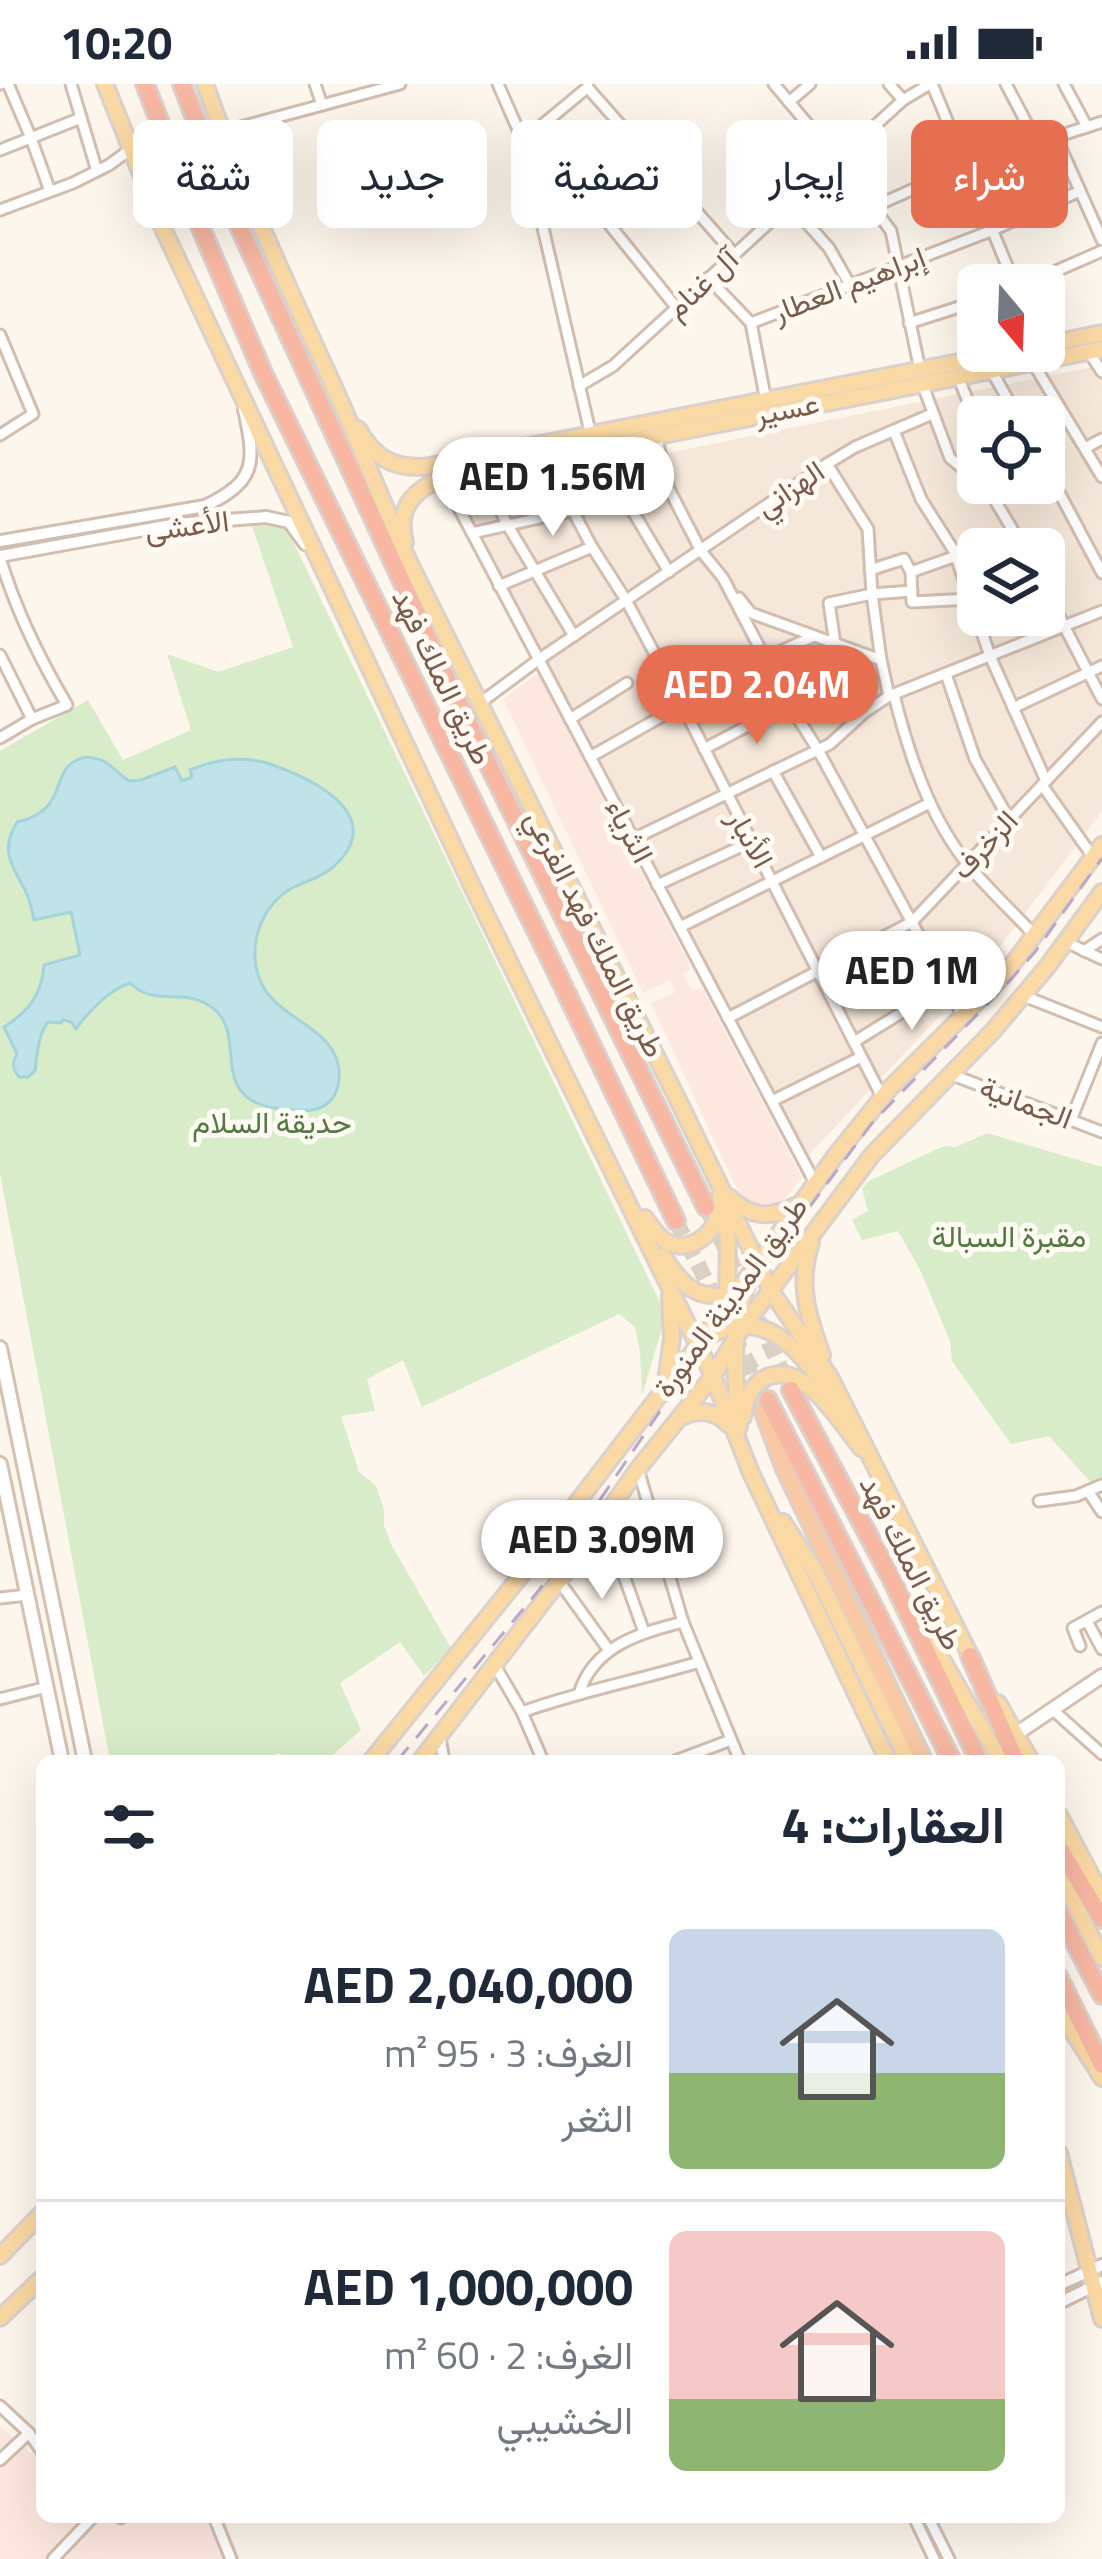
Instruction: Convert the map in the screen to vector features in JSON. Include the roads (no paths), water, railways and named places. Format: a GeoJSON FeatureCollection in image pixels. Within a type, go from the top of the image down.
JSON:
{"type":"FeatureCollection","features":[{"type":"Feature","properties":{"kind":"highway","name":"طريق الملك فهد"},"geometry":{"type":"LineString","coordinates":[[145,84],[262,373],[676,1221]]}},
{"type":"Feature","properties":{"kind":"highway","name":"طريق الملك فهد"},"geometry":{"type":"LineString","coordinates":[[182,84],[232,211],[448,684],[706,1207]]}},
{"type":"Feature","properties":{"kind":"highway","name":"طريق الملك فهد"},"geometry":{"type":"LineString","coordinates":[[791,1390],[890,1576],[977,1755]]}},
{"type":"Feature","properties":{"kind":"highway","name":"طريق الملك فهد"},"geometry":{"type":"LineString","coordinates":[[766,1405],[949,1755]]}},
{"type":"Feature","properties":{"kind":"highway"},"geometry":{"type":"LineString","coordinates":[[766,1405],[785,1470],[921,1755]]}},
{"type":"Feature","properties":{"kind":"highway"},"geometry":{"type":"LineString","coordinates":[[970,1656],[1013,1755]]}},
{"type":"Feature","properties":{"kind":"highway"},"geometry":{"type":"LineString","coordinates":[[1065,1858],[1102,1919]]}},
{"type":"Feature","properties":{"kind":"highway"},"geometry":{"type":"LineString","coordinates":[[1065,1924],[1102,1995]]}},
{"type":"Feature","properties":{"kind":"highway"},"geometry":{"type":"LineString","coordinates":[[1065,1990],[1102,2065]]}},
{"type":"Feature","properties":{"kind":"main road"},"geometry":{"type":"LineString","coordinates":[[105,84],[161,224],[473,888],[713,1376],[752,1473],[884,1755]]}},
{"type":"Feature","properties":{"kind":"main road","name":"طريق الملك فهد الفرعي"},"geometry":{"type":"LineString","coordinates":[[205,84],[218,120]]}},
{"type":"Feature","properties":{"kind":"main road","name":"طريق الملك فهد الفرعي"},"geometry":{"type":"LineString","coordinates":[[261,228],[413,570],[770,1291],[830,1377],[970,1656],[1028,1755]]}},
{"type":"Feature","properties":{"kind":"main road"},"geometry":{"type":"LineString","coordinates":[[1065,341],[1102,333]]}},
{"type":"Feature","properties":{"kind":"main road","name":"عسير"},"geometry":{"type":"LineString","coordinates":[[1065,356],[1095,350]]}},
{"type":"Feature","properties":{"kind":"main road","name":"عسير"},"geometry":{"type":"LineString","coordinates":[[331,379],[379,458],[424,467],[656,435],[957,367]]}},
{"type":"Feature","properties":{"kind":"main road","name":"عسير"},"geometry":{"type":"LineString","coordinates":[[443,478],[545,458],[766,401],[980,372]]}},
{"type":"Feature","properties":{"kind":"main road"},"geometry":{"type":"LineString","coordinates":[[413,570],[402,531],[409,502],[424,486],[443,478]]}},
{"type":"Feature","properties":{"kind":"main road","name":"طريق المدينة المنورة"},"geometry":{"type":"LineString","coordinates":[[376,1755],[523,1573],[882,1097],[1005,974],[1098,851]]}},
{"type":"Feature","properties":{"kind":"main road","name":"طريق المدينة المنورة"},"geometry":{"type":"LineString","coordinates":[[425,1755],[713,1376],[740,1329],[872,1154],[1024,996],[1102,892]]}},
{"type":"Feature","properties":{"kind":"main road"},"geometry":{"type":"LineString","coordinates":[[626,1195],[662,1240],[676,1245],[698,1242],[718,1221],[706,1156]]}},
{"type":"Feature","properties":{"kind":"main road"},"geometry":{"type":"LineString","coordinates":[[706,1156],[722,1204],[740,1329],[735,1379],[739,1436],[752,1473],[815,1571],[905,1755]]}},
{"type":"Feature","properties":{"kind":"main road"},"geometry":{"type":"LineString","coordinates":[[723,1191],[754,1214],[772,1215],[800,1204]]}},
{"type":"Feature","properties":{"kind":"main road"},"geometry":{"type":"LineString","coordinates":[[626,1195],[681,1282],[694,1291],[713,1298],[770,1291]]}},
{"type":"Feature","properties":{"kind":"main road"},"geometry":{"type":"LineString","coordinates":[[815,1229],[802,1273],[804,1293],[830,1377]]}},
{"type":"Feature","properties":{"kind":"main road"},"geometry":{"type":"LineString","coordinates":[[664,1388],[672,1338],[669,1285]]}},
{"type":"Feature","properties":{"kind":"main road"},"geometry":{"type":"LineString","coordinates":[[713,1376],[733,1296]]}},
{"type":"Feature","properties":{"kind":"main road"},"geometry":{"type":"LineString","coordinates":[[698,1345],[722,1329],[766,1330],[793,1345],[879,1470]]}},
{"type":"Feature","properties":{"kind":"main road"},"geometry":{"type":"LineString","coordinates":[[0,1348],[85,1755]]}},
{"type":"Feature","properties":{"kind":"main road"},"geometry":{"type":"LineString","coordinates":[[752,1473],[742,1414],[755,1385],[781,1374],[807,1383],[879,1470]]}},
{"type":"Feature","properties":{"kind":"main road"},"geometry":{"type":"LineString","coordinates":[[680,1418],[706,1412],[722,1418],[735,1431]]}},
{"type":"Feature","properties":{"kind":"main road"},"geometry":{"type":"LineString","coordinates":[[0,1464],[5,1515],[28,1594],[61,1755]]}},
{"type":"Feature","properties":{"kind":"main road"},"geometry":{"type":"LineString","coordinates":[[890,1576],[997,1755]]}},
{"type":"Feature","properties":{"kind":"main road"},"geometry":{"type":"LineString","coordinates":[[1016,1734],[1102,1676]]}},
{"type":"Feature","properties":{"kind":"main road"},"geometry":{"type":"LineString","coordinates":[[1065,1825],[1102,1896]]}},
{"type":"Feature","properties":{"kind":"main road"},"geometry":{"type":"LineString","coordinates":[[1065,1885],[1102,1958]]}},
{"type":"Feature","properties":{"kind":"main road"},"geometry":{"type":"LineString","coordinates":[[1065,2019],[1102,2078]]}},
{"type":"Feature","properties":{"kind":"main road"},"geometry":{"type":"LineString","coordinates":[[1065,2172],[1095,2267],[1102,2319]]}},
{"type":"Feature","properties":{"kind":"main road"},"geometry":{"type":"LineString","coordinates":[[0,2256],[36,2218]]}},
{"type":"Feature","properties":{"kind":"main road"},"geometry":{"type":"LineString","coordinates":[[2,2313],[36,2283]]}},
{"type":"Feature","properties":{"kind":"street"},"geometry":{"type":"LineString","coordinates":[[3,84],[31,137],[50,191]]}},
{"type":"Feature","properties":{"kind":"street"},"geometry":{"type":"LineString","coordinates":[[71,84],[97,171]]}},
{"type":"Feature","properties":{"kind":"street"},"geometry":{"type":"LineString","coordinates":[[315,84],[322,105]]}},
{"type":"Feature","properties":{"kind":"street"},"geometry":{"type":"LineString","coordinates":[[266,120],[400,84]]}},
{"type":"Feature","properties":{"kind":"street"},"geometry":{"type":"LineString","coordinates":[[498,84],[514,120]]}},
{"type":"Feature","properties":{"kind":"street"},"geometry":{"type":"LineString","coordinates":[[774,84],[804,120]]}},
{"type":"Feature","properties":{"kind":"street"},"geometry":{"type":"LineString","coordinates":[[789,102],[809,84]]}},
{"type":"Feature","properties":{"kind":"street"},"geometry":{"type":"LineString","coordinates":[[889,84],[903,100]]}},
{"type":"Feature","properties":{"kind":"street"},"geometry":{"type":"LineString","coordinates":[[931,84],[946,120]]}},
{"type":"Feature","properties":{"kind":"street","name":"آل غنام"},"geometry":{"type":"LineString","coordinates":[[881,120],[931,84]]}},
{"type":"Feature","properties":{"kind":"street"},"geometry":{"type":"LineString","coordinates":[[1006,84],[1025,120]]}},
{"type":"Feature","properties":{"kind":"street"},"geometry":{"type":"LineString","coordinates":[[1064,84],[1087,127]]}},
{"type":"Feature","properties":{"kind":"street"},"geometry":{"type":"LineString","coordinates":[[549,120],[590,86],[617,120]]}},
{"type":"Feature","properties":{"kind":"street"},"geometry":{"type":"LineString","coordinates":[[0,150],[81,118]]}},
{"type":"Feature","properties":{"kind":"street"},"geometry":{"type":"LineString","coordinates":[[1068,133],[1102,122]]}},
{"type":"Feature","properties":{"kind":"street"},"geometry":{"type":"LineString","coordinates":[[0,210],[97,171],[131,149]]}},
{"type":"Feature","properties":{"kind":"street"},"geometry":{"type":"LineString","coordinates":[[1068,164],[1102,241]]}},
{"type":"Feature","properties":{"kind":"street","name":"إبراهيم العطار"},"geometry":{"type":"LineString","coordinates":[[751,323],[993,230],[1080,191]]}},
{"type":"Feature","properties":{"kind":"street"},"geometry":{"type":"LineString","coordinates":[[702,218],[734,254]]}},
{"type":"Feature","properties":{"kind":"street"},"geometry":{"type":"LineString","coordinates":[[887,226],[921,377],[950,458],[957,463]]}},
{"type":"Feature","properties":{"kind":"street"},"geometry":{"type":"LineString","coordinates":[[542,228],[593,442],[669,572]]}},
{"type":"Feature","properties":{"kind":"street"},"geometry":{"type":"LineString","coordinates":[[611,228],[676,308]]}},
{"type":"Feature","properties":{"kind":"street","name":"آل غنام"},"geometry":{"type":"LineString","coordinates":[[579,386],[613,366],[762,228]]}},
{"type":"Feature","properties":{"kind":"street"},"geometry":{"type":"LineString","coordinates":[[812,228],[850,285]]}},
{"type":"Feature","properties":{"kind":"street"},"geometry":{"type":"LineString","coordinates":[[993,230],[1010,264]]}},
{"type":"Feature","properties":{"kind":"street"},"geometry":{"type":"LineString","coordinates":[[1065,266],[1102,251]]}},
{"type":"Feature","properties":{"kind":"street"},"geometry":{"type":"LineString","coordinates":[[708,278],[751,323],[766,401]]}},
{"type":"Feature","properties":{"kind":"street"},"geometry":{"type":"LineString","coordinates":[[909,322],[957,307]]}},
{"type":"Feature","properties":{"kind":"street"},"geometry":{"type":"LineString","coordinates":[[0,335],[33,414],[0,435]]}},
{"type":"Feature","properties":{"kind":"street"},"geometry":{"type":"LineString","coordinates":[[1095,350],[1102,372]]}},
{"type":"Feature","properties":{"kind":"street"},"geometry":{"type":"LineString","coordinates":[[1039,372],[1102,477]]}},
{"type":"Feature","properties":{"kind":"street"},"geometry":{"type":"LineString","coordinates":[[958,376],[966,396]]}},
{"type":"Feature","properties":{"kind":"street","name":"الأعشى"},"geometry":{"type":"LineString","coordinates":[[0,542],[205,506],[228,495],[241,484],[252,448],[241,394]]}},
{"type":"Feature","properties":{"kind":"street","name":"الهزاني"},"geometry":{"type":"LineString","coordinates":[[479,703],[827,464],[932,414]]}},
{"type":"Feature","properties":{"kind":"street"},"geometry":{"type":"LineString","coordinates":[[894,431],[921,499],[956,556],[910,572]]}},
{"type":"Feature","properties":{"kind":"street"},"geometry":{"type":"LineString","coordinates":[[656,435],[668,488],[701,550],[751,613],[881,660]]}},
{"type":"Feature","properties":{"kind":"street"},"geometry":{"type":"LineString","coordinates":[[1084,448],[1102,440]]}},
{"type":"Feature","properties":{"kind":"street","name":"الأنبار"},"geometry":{"type":"LineString","coordinates":[[545,458],[682,705],[882,1097]]}},
{"type":"Feature","properties":{"kind":"street"},"geometry":{"type":"LineString","coordinates":[[827,464],[868,529],[881,660],[930,803],[967,864],[1035,936]]}},
{"type":"Feature","properties":{"kind":"street"},"geometry":{"type":"LineString","coordinates":[[481,471],[574,636]]}},
{"type":"Feature","properties":{"kind":"street","name":"الثرياء"},"geometry":{"type":"LineString","coordinates":[[443,478],[815,1183]]}},
{"type":"Feature","properties":{"kind":"street"},"geometry":{"type":"LineString","coordinates":[[472,533],[626,499]]}},
{"type":"Feature","properties":{"kind":"street"},"geometry":{"type":"LineString","coordinates":[[1065,504],[1102,574]]}},
{"type":"Feature","properties":{"kind":"street","name":"الأعشى"},"geometry":{"type":"LineString","coordinates":[[0,557],[177,524],[279,518],[302,537],[335,594]]}},
{"type":"Feature","properties":{"kind":"street"},"geometry":{"type":"LineString","coordinates":[[500,586],[592,547]]}},
{"type":"Feature","properties":{"kind":"street"},"geometry":{"type":"LineString","coordinates":[[0,557],[43,664],[67,704],[0,738]]}},
{"type":"Feature","properties":{"kind":"street"},"geometry":{"type":"LineString","coordinates":[[870,570],[904,559],[913,602],[957,595]]}},
{"type":"Feature","properties":{"kind":"street"},"geometry":{"type":"LineString","coordinates":[[723,578],[963,1016]]}},
{"type":"Feature","properties":{"kind":"street"},"geometry":{"type":"LineString","coordinates":[[835,644],[829,603],[912,591]]}},
{"type":"Feature","properties":{"kind":"street"},"geometry":{"type":"LineString","coordinates":[[1065,626],[1102,610]]}},
{"type":"Feature","properties":{"kind":"street"},"geometry":{"type":"LineString","coordinates":[[1065,628],[1102,699]]}},
{"type":"Feature","properties":{"kind":"street"},"geometry":{"type":"LineString","coordinates":[[984,636],[1044,783],[1098,851]]}},
{"type":"Feature","properties":{"kind":"street"},"geometry":{"type":"LineString","coordinates":[[633,839],[830,744],[891,696],[1039,636]]}},
{"type":"Feature","properties":{"kind":"street"},"geometry":{"type":"LineString","coordinates":[[590,758],[765,658],[812,637]]}},
{"type":"Feature","properties":{"kind":"street"},"geometry":{"type":"LineString","coordinates":[[777,681],[848,649]]}},
{"type":"Feature","properties":{"kind":"street"},"geometry":{"type":"LineString","coordinates":[[0,656],[32,719]]}},
{"type":"Feature","properties":{"kind":"street"},"geometry":{"type":"LineString","coordinates":[[1013,708],[1102,667]]}},
{"type":"Feature","properties":{"kind":"street"},"geometry":{"type":"LineString","coordinates":[[946,674],[975,759],[1010,819]]}},
{"type":"Feature","properties":{"kind":"street"},"geometry":{"type":"LineString","coordinates":[[569,718],[627,682]]}},
{"type":"Feature","properties":{"kind":"street"},"geometry":{"type":"LineString","coordinates":[[704,749],[789,704]]}},
{"type":"Feature","properties":{"kind":"street","name":"الزخرف"},"geometry":{"type":"LineString","coordinates":[[728,1018],[912,922],[1102,722]]}},
{"type":"Feature","properties":{"kind":"street"},"geometry":{"type":"LineString","coordinates":[[773,771],[821,857]]}},
{"type":"Feature","properties":{"kind":"street"},"geometry":{"type":"LineString","coordinates":[[680,927],[930,803]]}},
{"type":"Feature","properties":{"kind":"street"},"geometry":{"type":"LineString","coordinates":[[657,885],[752,842]]}},
{"type":"Feature","properties":{"kind":"street"},"geometry":{"type":"LineString","coordinates":[[1084,951],[1102,939]]}},
{"type":"Feature","properties":{"kind":"street"},"geometry":{"type":"LineString","coordinates":[[1066,942],[1102,959]]}},
{"type":"Feature","properties":{"kind":"street"},"geometry":{"type":"LineString","coordinates":[[854,1042],[946,986]]}},
{"type":"Feature","properties":{"kind":"street"},"geometry":{"type":"LineString","coordinates":[[1024,996],[1102,1027]]}},
{"type":"Feature","properties":{"kind":"street"},"geometry":{"type":"LineString","coordinates":[[1071,1120],[1102,1043]]}},
{"type":"Feature","properties":{"kind":"street"},"geometry":{"type":"LineString","coordinates":[[772,1101],[861,1057]]}},
{"type":"Feature","properties":{"kind":"street","name":"الجمانية"},"geometry":{"type":"LineString","coordinates":[[950,1074],[1102,1132]]}},
{"type":"Feature","properties":{"kind":"street"},"geometry":{"type":"LineString","coordinates":[[638,1469],[683,1622],[738,1755]]}},
{"type":"Feature","properties":{"kind":"street"},"geometry":{"type":"LineString","coordinates":[[1039,1501],[1076,1496],[1102,1485]]}},
{"type":"Feature","properties":{"kind":"street"},"geometry":{"type":"LineString","coordinates":[[1088,1491],[1102,1512]]}},
{"type":"Feature","properties":{"kind":"street"},"geometry":{"type":"LineString","coordinates":[[604,1520],[644,1632]]}},
{"type":"Feature","properties":{"kind":"street"},"geometry":{"type":"LineString","coordinates":[[559,1581],[608,1649]]}},
{"type":"Feature","properties":{"kind":"street"},"geometry":{"type":"LineString","coordinates":[[0,1598],[28,1594]]}},
{"type":"Feature","properties":{"kind":"street"},"geometry":{"type":"LineString","coordinates":[[1080,1646],[1072,1628],[1102,1612]]}},
{"type":"Feature","properties":{"kind":"street"},"geometry":{"type":"LineString","coordinates":[[1087,1621],[1102,1649]]}},
{"type":"Feature","properties":{"kind":"street"},"geometry":{"type":"LineString","coordinates":[[579,1694],[584,1677],[608,1649],[644,1632],[683,1622]]}},
{"type":"Feature","properties":{"kind":"street"},"geometry":{"type":"LineString","coordinates":[[522,1712],[699,1662]]}},
{"type":"Feature","properties":{"kind":"street"},"geometry":{"type":"LineString","coordinates":[[494,1664],[540,1755]]}},
{"type":"Feature","properties":{"kind":"street"},"geometry":{"type":"LineString","coordinates":[[0,1700],[47,1688]]}},
{"type":"Feature","properties":{"kind":"street"},"geometry":{"type":"LineString","coordinates":[[1053,1710],[1102,1754]]}},
{"type":"Feature","properties":{"kind":"street"},"geometry":{"type":"LineString","coordinates":[[440,1737],[443,1755]]}},
{"type":"Feature","properties":{"kind":"street"},"geometry":{"type":"LineString","coordinates":[[690,1755],[731,1739]]}},
{"type":"Feature","properties":{"kind":"street"},"geometry":{"type":"LineString","coordinates":[[1065,2282],[1095,2267]]}},
{"type":"Feature","properties":{"kind":"street"},"geometry":{"type":"LineString","coordinates":[[1065,2300],[1097,2284]]}},
{"type":"Feature","properties":{"kind":"street"},"geometry":{"type":"LineString","coordinates":[[0,2406],[36,2443]]}},
{"type":"Feature","properties":{"kind":"street"},"geometry":{"type":"LineString","coordinates":[[0,2460],[29,2433]]}},
{"type":"Feature","properties":{"kind":"street"},"geometry":{"type":"LineString","coordinates":[[53,2559],[86,2523]]}},
{"type":"Feature","properties":{"kind":"street"},"geometry":{"type":"LineString","coordinates":[[216,2523],[231,2559]]}},
{"type":"Feature","properties":{"kind":"street"},"geometry":{"type":"LineString","coordinates":[[917,2523],[934,2559]]}},
{"type":"Feature","properties":{"kind":"street"},"geometry":{"type":"LineString","coordinates":[[931,2523],[949,2559]]}},
{"type":"Feature","properties":{"kind":"water"},"geometry":{"type":"Polygon","coordinates":[[[86,757],[105,762],[129,781],[175,767],[182,781],[192,777],[190,770],[210,763],[260,761],[324,790],[350,816],[353,832],[348,849],[332,868],[274,903],[256,944],[262,985],[334,1054],[338,1084],[334,1097],[323,1106],[284,1109],[244,1095],[236,1082],[224,1021],[214,1009],[192,998],[150,995],[130,983],[100,1002],[76,1029],[63,1020],[48,1022],[35,1071],[19,1077],[14,1066],[17,1054],[4,1027],[33,1001],[44,965],[80,955],[71,912],[34,920],[9,857],[9,841],[17,822],[46,808],[66,769],[86,757]]]}},
{"type":"Feature","properties":{"kind":"tunnel"},"geometry":{"type":"LineString","coordinates":[[708,1211],[788,1384]]}},
{"type":"Feature","properties":{"kind":"tunnel"},"geometry":{"type":"LineString","coordinates":[[676,1221],[719,1306]]}},
{"type":"Feature","properties":{"kind":"tunnel"},"geometry":{"type":"LineString","coordinates":[[733,1335],[768,1400]]}},
{"type":"Feature","properties":{"kind":"tunnel"},"geometry":{"type":"LineString","coordinates":[[746,1360],[763,1411]]}},
{"type":"Feature","properties":{"kind":"railway"},"geometry":{"type":"LineString","coordinates":[[402,1755],[539,1590],[681,1380],[872,1123],[1035,952],[1102,858]]}},
{"type":"Feature","properties":{"kind":"park label","name":"حديقة السلام"},"geometry":{"type":"Point","coordinates":[272,1123]}},
{"type":"Feature","properties":{"kind":"park label","name":"مقبرة السبالة"},"geometry":{"type":"Point","coordinates":[1009,1237]}}]}
